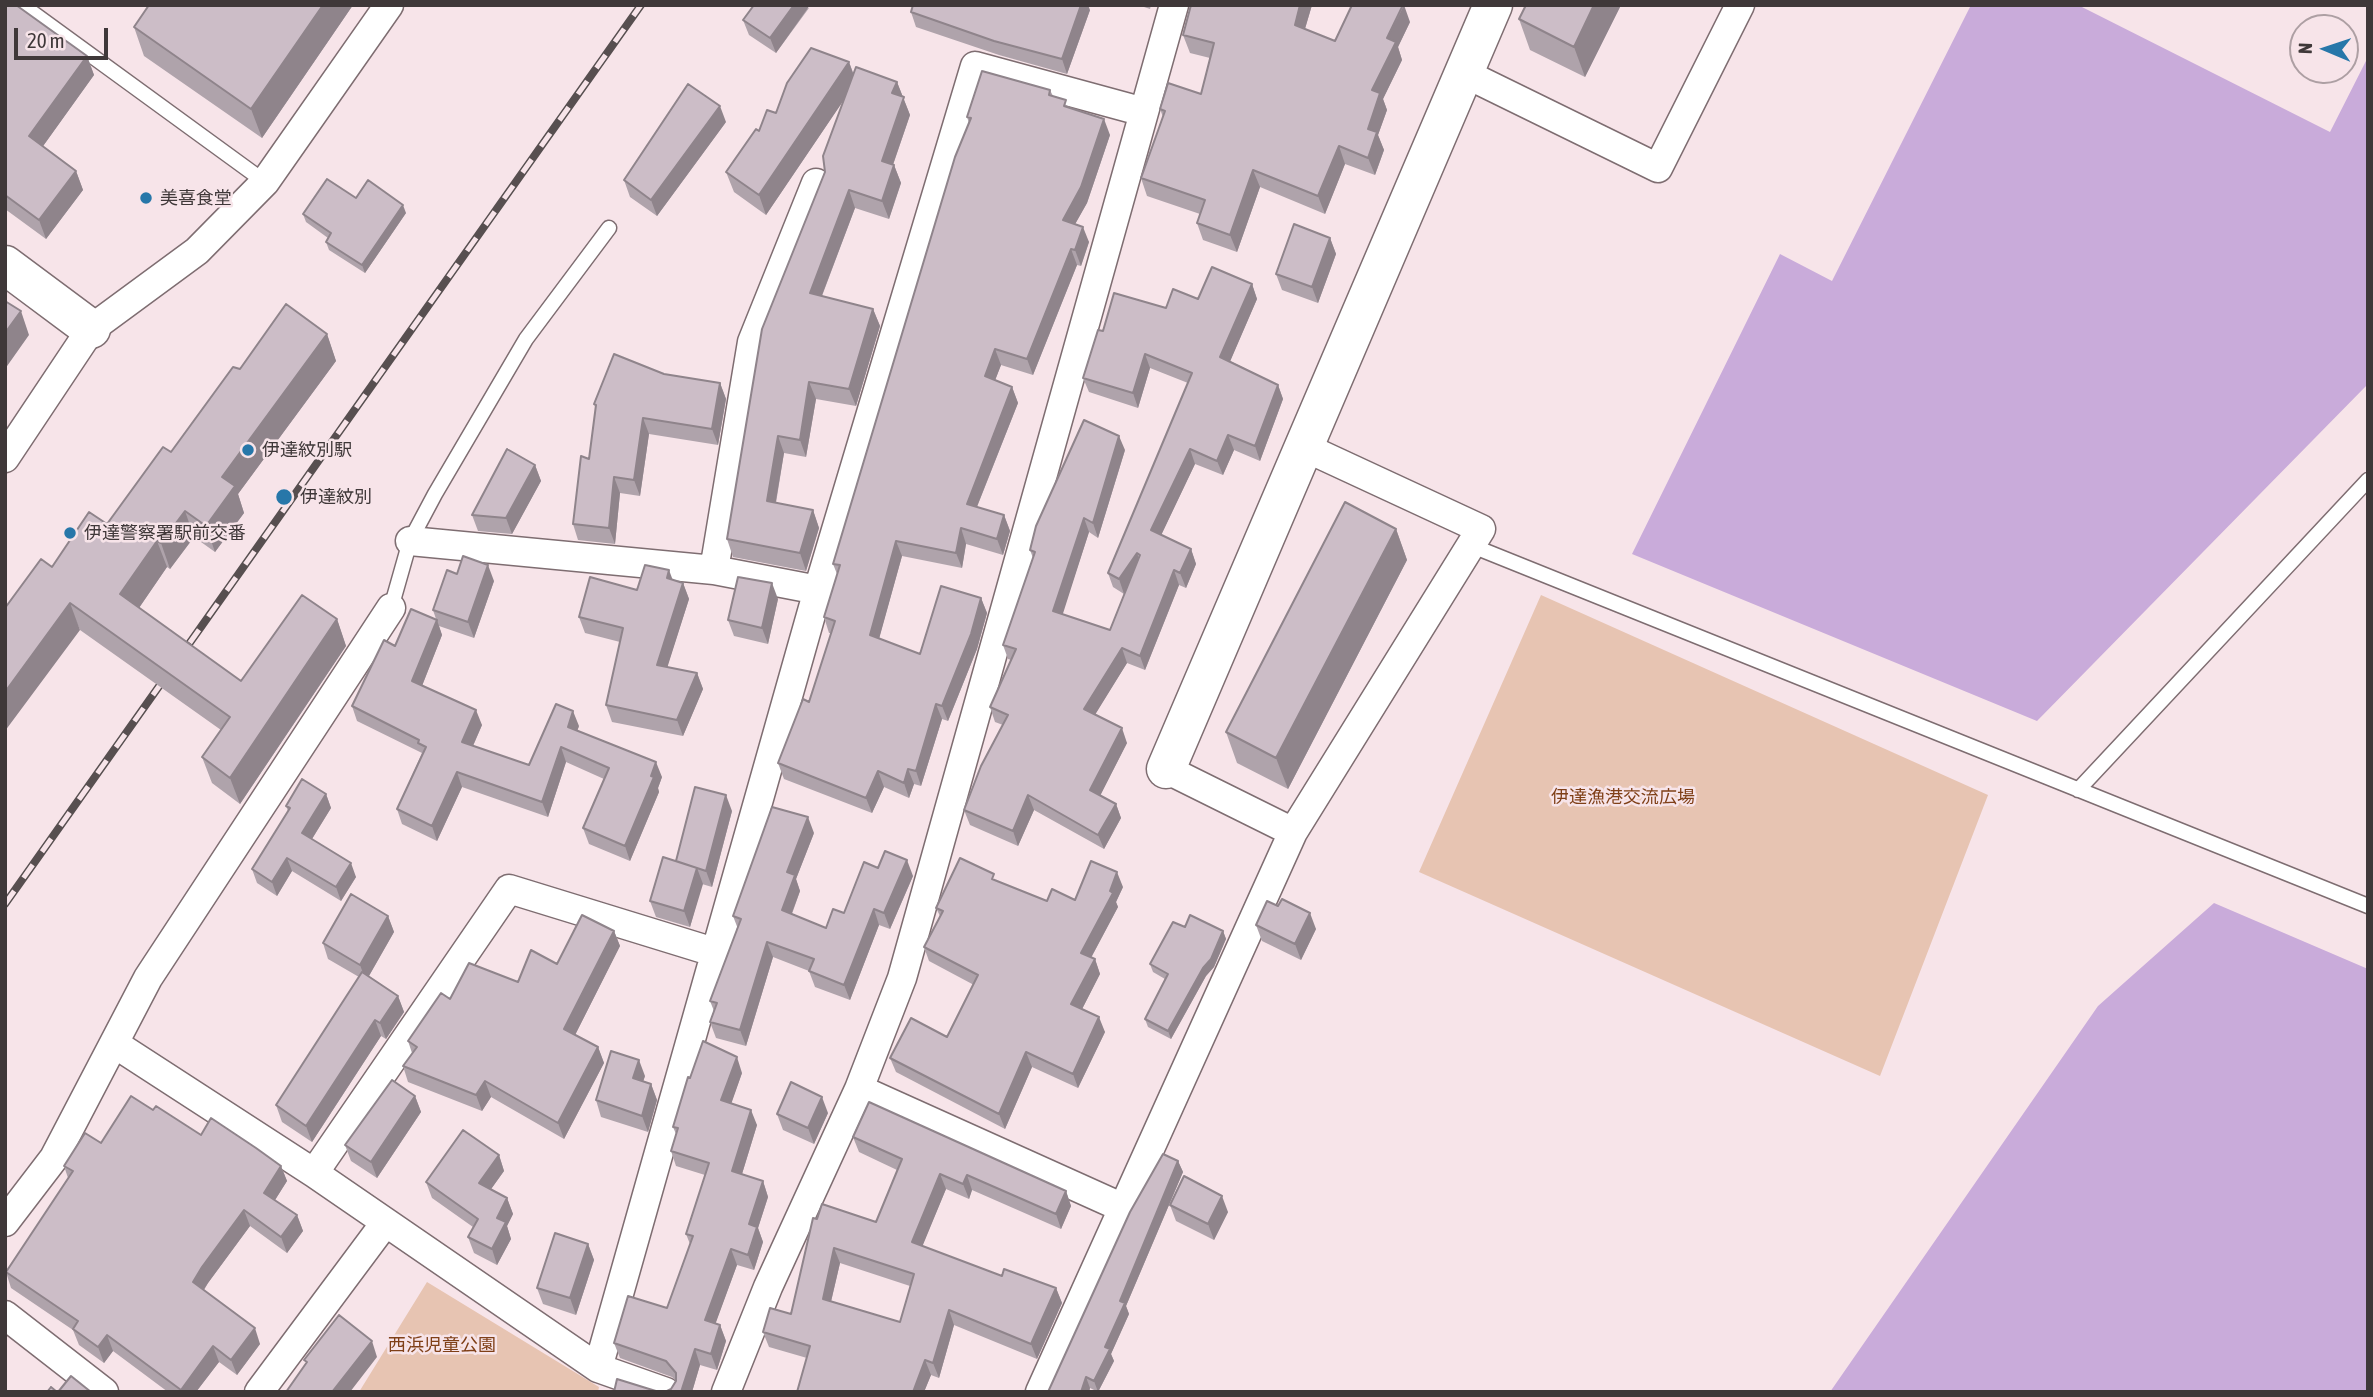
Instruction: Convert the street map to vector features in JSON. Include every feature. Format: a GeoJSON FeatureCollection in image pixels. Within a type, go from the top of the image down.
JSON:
{"type":"FeatureCollection","features":[{"type":"Feature","properties":{"kind":"street"},"geometry":{"type":"LineString","coordinates":[[5,458],[92,329],[197,251],[265,182],[388,5]]}},
{"type":"Feature","properties":{"kind":"street"},"geometry":{"type":"LineString","coordinates":[[726,1392],[768,1287],[859,1089],[902,978],[1174,5]]}},
{"type":"Feature","properties":{"kind":"street"},"geometry":{"type":"LineString","coordinates":[[1293,832],[1166,769],[1493,5]]}},
{"type":"Feature","properties":{"kind":"street"},"geometry":{"type":"LineString","coordinates":[[1464,73],[1658,168],[1740,5]]}},
{"type":"Feature","properties":{"kind":"street"},"geometry":{"type":"LineString","coordinates":[[598,1368],[818,590],[975,66],[1144,112]]}},
{"type":"Feature","properties":{"kind":"street"},"geometry":{"type":"LineString","coordinates":[[714,570],[752,342],[816,183]]}},
{"type":"Feature","properties":{"kind":"street"},"geometry":{"type":"LineString","coordinates":[[5,265],[92,329]]}},
{"type":"Feature","properties":{"kind":"street"},"geometry":{"type":"LineString","coordinates":[[1040,1392],[1121,1207],[1293,832],[1481,529],[1302,446]]}},
{"type":"Feature","properties":{"kind":"street"},"geometry":{"type":"LineString","coordinates":[[410,541],[714,570],[818,590]]}},
{"type":"Feature","properties":{"kind":"street"},"geometry":{"type":"LineString","coordinates":[[5,1222],[54,1158],[148,978],[391,608]]}},
{"type":"Feature","properties":{"kind":"street"},"geometry":{"type":"LineString","coordinates":[[314,1174],[509,889],[717,953]]}},
{"type":"Feature","properties":{"kind":"street"},"geometry":{"type":"LineString","coordinates":[[115,1044],[314,1174],[598,1368],[666,1392]]}},
{"type":"Feature","properties":{"kind":"street"},"geometry":{"type":"LineString","coordinates":[[859,1089],[1121,1207]]}},
{"type":"Feature","properties":{"kind":"street"},"geometry":{"type":"LineString","coordinates":[[259,1392],[385,1223]]}},
{"type":"Feature","properties":{"kind":"street"},"geometry":{"type":"LineString","coordinates":[[5,1315],[104,1392]]}},
{"type":"Feature","properties":{"kind":"lane"},"geometry":{"type":"LineString","coordinates":[[22,5],[265,182]]}},
{"type":"Feature","properties":{"kind":"lane"},"geometry":{"type":"LineString","coordinates":[[391,608],[410,541],[526,339],[609,228]]}},
{"type":"Feature","properties":{"kind":"lane"},"geometry":{"type":"LineString","coordinates":[[2077,790],[2368,480]]}},
{"type":"Feature","properties":{"kind":"lane"},"geometry":{"type":"LineString","coordinates":[[1470,545],[2368,906]]}},
{"type":"Feature","properties":{"kind":"green space","name":"伊達漁港交流広場"},"geometry":{"type":"Polygon","coordinates":[[[1541,595],[1988,795],[1880,1076],[1419,872],[1541,595]]]}},
{"type":"Feature","properties":{"kind":"green space","name":"西浜児童公園"},"geometry":{"type":"Polygon","coordinates":[[[427,1282],[599,1387],[598,1392],[359,1392],[427,1282]]]}},
{"type":"Feature","properties":{"kind":"shaded area"},"geometry":{"type":"Polygon","coordinates":[[[1971,5],[2078,5],[2330,132],[2354,84],[2359,84],[2359,75],[2368,57],[2368,384],[2037,721],[1632,554],[1780,254],[1832,281],[1971,5]]]}},
{"type":"Feature","properties":{"kind":"shaded area"},"geometry":{"type":"Polygon","coordinates":[[[2214,903],[2368,969],[2368,1392],[1830,1392],[2098,1006],[2214,903]]]}},
{"type":"Feature","properties":{"kind":"building"},"geometry":{"type":"Polygon","coordinates":[[[5,5],[16,5],[87,56],[29,136],[76,171],[39,220],[5,195],[5,5]]]}},
{"type":"Feature","properties":{"kind":"building"},"geometry":{"type":"Polygon","coordinates":[[[149,5],[323,5],[251,109],[134,27],[149,5]]]}},
{"type":"Feature","properties":{"kind":"building"},"geometry":{"type":"Polygon","coordinates":[[[754,5],[794,5],[770,38],[743,20],[754,5]]]}},
{"type":"Feature","properties":{"kind":"building"},"geometry":{"type":"Polygon","coordinates":[[[913,5],[1081,5],[1062,59],[994,41],[911,12],[913,5]]]}},
{"type":"Feature","properties":{"kind":"building"},"geometry":{"type":"Polygon","coordinates":[[[1191,5],[1300,5],[1295,25],[1335,41],[1352,5],[1403,5],[1387,38],[1396,42],[1372,90],[1380,93],[1368,129],[1377,132],[1368,158],[1339,146],[1318,196],[1253,170],[1230,235],[1197,223],[1205,200],[1141,178],[1165,111],[1160,109],[1168,83],[1201,94],[1214,43],[1183,35],[1191,5]]]}},
{"type":"Feature","properties":{"kind":"building"},"geometry":{"type":"Polygon","coordinates":[[[1526,5],[1594,5],[1574,47],[1519,19],[1526,5]]]}},
{"type":"Feature","properties":{"kind":"building"},"geometry":{"type":"Polygon","coordinates":[[[811,48],[849,62],[759,195],[726,172],[756,129],[759,131],[767,110],[776,113],[787,83],[811,48]]]}},
{"type":"Feature","properties":{"kind":"building"},"geometry":{"type":"Polygon","coordinates":[[[856,67],[897,82],[892,93],[904,97],[882,161],[894,165],[882,201],[849,190],[810,293],[873,309],[849,389],[809,382],[800,440],[778,436],[767,501],[813,510],[800,553],[727,539],[762,329],[825,172],[823,156],[856,67]]]}},
{"type":"Feature","properties":{"kind":"building"},"geometry":{"type":"Polygon","coordinates":[[[982,71],[1050,90],[1049,95],[1066,100],[1064,106],[1104,119],[1081,187],[1063,220],[1083,227],[1075,250],[1071,249],[1027,359],[995,349],[985,376],[1012,387],[967,504],[1004,515],[997,539],[961,528],[956,553],[896,541],[870,635],[920,654],[941,586],[981,598],[971,634],[942,706],[936,704],[916,771],[908,769],[904,783],[878,771],[866,798],[778,763],[803,699],[809,702],[835,621],[824,617],[840,565],[833,564],[955,157],[971,118],[967,117],[982,71]]]}},
{"type":"Feature","properties":{"kind":"building"},"geometry":{"type":"Polygon","coordinates":[[[688,84],[720,106],[651,200],[624,180],[688,84]]]}},
{"type":"Feature","properties":{"kind":"building"},"geometry":{"type":"Polygon","coordinates":[[[327,179],[356,198],[368,180],[403,205],[362,265],[326,242],[331,233],[303,214],[327,179]]]}},
{"type":"Feature","properties":{"kind":"building"},"geometry":{"type":"Polygon","coordinates":[[[1294,224],[1330,238],[1312,287],[1276,274],[1294,224]]]}},
{"type":"Feature","properties":{"kind":"building"},"geometry":{"type":"Polygon","coordinates":[[[1212,267],[1252,284],[1220,357],[1278,385],[1255,446],[1228,435],[1217,461],[1190,449],[1151,530],[1191,549],[1180,573],[1174,570],[1140,656],[1122,648],[1084,709],[1122,728],[1090,790],[1116,804],[1098,835],[1028,795],[1013,831],[964,810],[981,766],[1008,715],[990,707],[1016,649],[1003,645],[1035,552],[1030,550],[1036,526],[1084,420],[1119,436],[1093,523],[1084,518],[1053,611],[1110,630],[1140,555],[1137,553],[1119,579],[1108,573],[1192,373],[1145,354],[1133,393],[1083,378],[1098,330],[1103,331],[1114,293],[1166,308],[1173,289],[1198,299],[1212,267]]]}},
{"type":"Feature","properties":{"kind":"building"},"geometry":{"type":"Polygon","coordinates":[[[5,301],[21,311],[5,333],[5,301]]]}},
{"type":"Feature","properties":{"kind":"building"},"geometry":{"type":"Polygon","coordinates":[[[286,304],[327,334],[222,477],[235,486],[206,526],[185,511],[161,543],[157,541],[120,594],[241,681],[302,595],[337,619],[230,778],[202,757],[230,717],[70,603],[5,692],[5,608],[41,559],[52,567],[89,512],[107,524],[163,447],[171,452],[233,367],[240,369],[286,304]]]}},
{"type":"Feature","properties":{"kind":"building"},"geometry":{"type":"Polygon","coordinates":[[[614,354],[664,374],[720,383],[712,429],[643,418],[634,480],[614,477],[609,528],[573,524],[581,456],[589,459],[594,404],[614,354]]]}},
{"type":"Feature","properties":{"kind":"building"},"geometry":{"type":"Polygon","coordinates":[[[507,449],[535,465],[506,518],[472,515],[507,449]]]}},
{"type":"Feature","properties":{"kind":"building"},"geometry":{"type":"Polygon","coordinates":[[[1345,502],[1396,529],[1276,758],[1226,732],[1345,502]]]}},
{"type":"Feature","properties":{"kind":"building"},"geometry":{"type":"Polygon","coordinates":[[[463,556],[488,565],[468,622],[433,610],[447,570],[457,574],[463,556]]]}},
{"type":"Feature","properties":{"kind":"building"},"geometry":{"type":"Polygon","coordinates":[[[645,565],[669,570],[667,578],[683,583],[657,665],[697,673],[677,720],[606,705],[623,628],[579,617],[590,577],[637,590],[645,565]]]}},
{"type":"Feature","properties":{"kind":"building"},"geometry":{"type":"Polygon","coordinates":[[[738,577],[772,583],[762,628],[728,620],[738,577]]]}},
{"type":"Feature","properties":{"kind":"building"},"geometry":{"type":"Polygon","coordinates":[[[411,609],[437,620],[412,681],[476,710],[462,742],[529,765],[556,704],[573,711],[568,727],[656,762],[651,776],[654,777],[625,846],[583,828],[609,768],[561,747],[542,802],[457,772],[432,826],[397,809],[426,747],[418,743],[419,740],[352,706],[384,640],[395,646],[411,609]]]}},
{"type":"Feature","properties":{"kind":"building"},"geometry":{"type":"Polygon","coordinates":[[[302,779],[326,794],[302,833],[351,863],[336,887],[287,858],[272,882],[252,869],[290,808],[286,806],[302,779]]]}},
{"type":"Feature","properties":{"kind":"building"},"geometry":{"type":"Polygon","coordinates":[[[695,787],[726,795],[706,871],[676,861],[695,787]]]}},
{"type":"Feature","properties":{"kind":"building"},"geometry":{"type":"Polygon","coordinates":[[[772,807],[808,817],[787,872],[795,875],[782,910],[826,928],[833,909],[844,913],[864,862],[878,868],[885,851],[907,860],[884,913],[874,909],[844,985],[809,971],[814,959],[767,942],[740,1030],[710,1022],[717,1003],[710,1001],[741,919],[733,916],[772,807]]]}},
{"type":"Feature","properties":{"kind":"building"},"geometry":{"type":"Polygon","coordinates":[[[663,857],[697,868],[684,911],[650,901],[663,857]]]}},
{"type":"Feature","properties":{"kind":"building"},"geometry":{"type":"Polygon","coordinates":[[[960,858],[994,874],[992,879],[1047,901],[1052,889],[1075,900],[1091,861],[1117,872],[1110,891],[1113,893],[1081,953],[1095,959],[1071,1004],[1099,1017],[1073,1074],[1026,1052],[999,1114],[890,1058],[911,1018],[947,1037],[978,975],[924,947],[943,911],[936,908],[960,858]]]}},
{"type":"Feature","properties":{"kind":"building"},"geometry":{"type":"Polygon","coordinates":[[[351,894],[388,916],[360,965],[323,943],[351,894]]]}},
{"type":"Feature","properties":{"kind":"building"},"geometry":{"type":"Polygon","coordinates":[[[1282,899],[1310,913],[1295,944],[1256,925],[1267,901],[1278,906],[1282,899]]]}},
{"type":"Feature","properties":{"kind":"building"},"geometry":{"type":"Polygon","coordinates":[[[582,915],[614,931],[564,1029],[598,1047],[558,1123],[485,1081],[476,1095],[403,1066],[417,1047],[408,1041],[441,993],[450,999],[469,963],[518,982],[531,950],[557,964],[582,915]]]}},
{"type":"Feature","properties":{"kind":"building"},"geometry":{"type":"Polygon","coordinates":[[[1190,915],[1223,931],[1211,959],[1203,968],[1168,1031],[1145,1019],[1168,974],[1150,964],[1173,922],[1185,927],[1190,915]]]}},
{"type":"Feature","properties":{"kind":"building"},"geometry":{"type":"Polygon","coordinates":[[[362,972],[398,996],[380,1023],[375,1020],[306,1126],[276,1105],[362,972]]]}},
{"type":"Feature","properties":{"kind":"building"},"geometry":{"type":"Polygon","coordinates":[[[703,1041],[737,1057],[721,1100],[751,1110],[732,1171],[763,1181],[749,1224],[757,1227],[748,1255],[731,1249],[705,1320],[720,1325],[711,1354],[695,1349],[681,1392],[665,1392],[671,1389],[676,1381],[676,1373],[666,1361],[614,1343],[628,1296],[667,1308],[693,1236],[686,1234],[709,1163],[671,1151],[678,1128],[673,1127],[688,1077],[690,1078],[703,1041]]]}},
{"type":"Feature","properties":{"kind":"building"},"geometry":{"type":"Polygon","coordinates":[[[611,1051],[639,1060],[633,1078],[651,1084],[642,1116],[596,1100],[611,1051]]]}},
{"type":"Feature","properties":{"kind":"building"},"geometry":{"type":"Polygon","coordinates":[[[392,1080],[415,1096],[371,1162],[345,1145],[392,1080]]]}},
{"type":"Feature","properties":{"kind":"building"},"geometry":{"type":"Polygon","coordinates":[[[791,1082],[822,1097],[808,1128],[777,1114],[791,1082]]]}},
{"type":"Feature","properties":{"kind":"building"},"geometry":{"type":"Polygon","coordinates":[[[131,1096],[153,1110],[156,1106],[201,1135],[211,1118],[256,1148],[281,1166],[264,1193],[297,1215],[281,1237],[244,1210],[202,1267],[193,1282],[255,1328],[231,1360],[213,1346],[181,1390],[107,1335],[98,1347],[73,1329],[78,1321],[6,1272],[73,1171],[64,1166],[85,1133],[101,1143],[131,1096]]]}},
{"type":"Feature","properties":{"kind":"building"},"geometry":{"type":"Polygon","coordinates":[[[869,1102],[1066,1191],[1056,1214],[967,1175],[963,1184],[940,1174],[912,1242],[1002,1276],[1004,1269],[1056,1288],[1031,1344],[949,1310],[933,1363],[925,1360],[913,1392],[797,1392],[810,1346],[763,1332],[770,1308],[791,1314],[813,1218],[817,1219],[822,1204],[876,1222],[902,1159],[853,1137],[869,1102]],[[834,1248],[823,1299],[900,1322],[914,1274],[834,1248]]]}},
{"type":"Feature","properties":{"kind":"building"},"geometry":{"type":"Polygon","coordinates":[[[463,1130],[499,1155],[479,1183],[507,1198],[497,1218],[506,1222],[492,1249],[468,1237],[478,1219],[426,1182],[463,1130]]]}},
{"type":"Feature","properties":{"kind":"building"},"geometry":{"type":"Polygon","coordinates":[[[1163,1154],[1178,1161],[1120,1301],[1125,1303],[1105,1347],[1110,1349],[1094,1381],[1086,1377],[1081,1392],[1048,1392],[1130,1212],[1163,1154]]]}},
{"type":"Feature","properties":{"kind":"building"},"geometry":{"type":"Polygon","coordinates":[[[1184,1176],[1222,1196],[1208,1224],[1170,1205],[1184,1176]]]}},
{"type":"Feature","properties":{"kind":"building"},"geometry":{"type":"Polygon","coordinates":[[[555,1233],[588,1244],[570,1298],[537,1288],[555,1233]]]}},
{"type":"Feature","properties":{"kind":"building"},"geometry":{"type":"Polygon","coordinates":[[[339,1315],[372,1341],[332,1392],[286,1392],[307,1362],[304,1360],[339,1315]]]}},
{"type":"Feature","properties":{"kind":"building"},"geometry":{"type":"Polygon","coordinates":[[[71,1376],[91,1392],[58,1392],[71,1376]]]}},
{"type":"Feature","properties":{"kind":"building"},"geometry":{"type":"Polygon","coordinates":[[[617,1379],[659,1392],[614,1392],[617,1379]]]}},
{"type":"Feature","properties":{"kind":"railway"},"geometry":{"type":"LineString","coordinates":[[5,904],[641,5]]}},
{"type":"Feature","properties":{"kind":"place","name":"美喜食堂"},"geometry":{"type":"Point","coordinates":[146,198]}},
{"type":"Feature","properties":{"kind":"place","name":"伊達紋別駅"},"geometry":{"type":"Point","coordinates":[248,450]}},
{"type":"Feature","properties":{"kind":"place","name":"伊達紋別"},"geometry":{"type":"Point","coordinates":[284,497]}},
{"type":"Feature","properties":{"kind":"place","name":"伊達警察署駅前交番"},"geometry":{"type":"Point","coordinates":[70,533]}}]}
